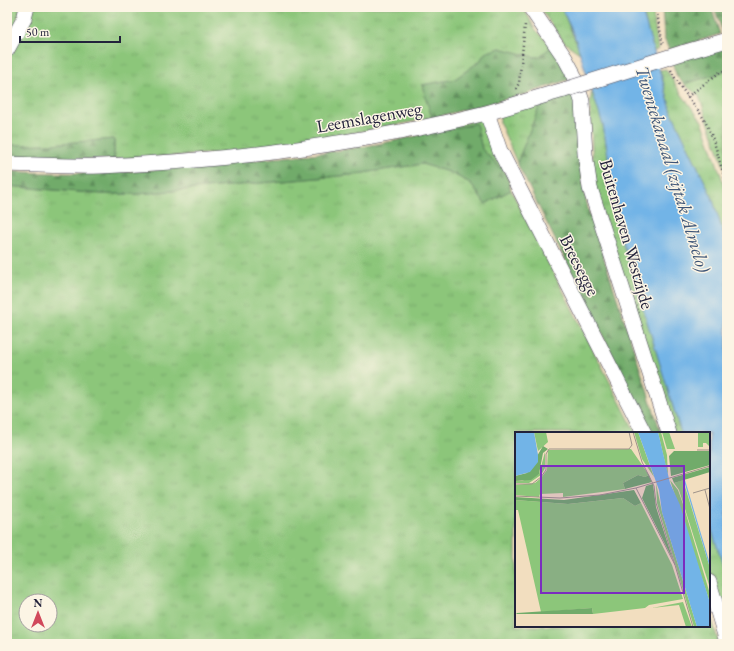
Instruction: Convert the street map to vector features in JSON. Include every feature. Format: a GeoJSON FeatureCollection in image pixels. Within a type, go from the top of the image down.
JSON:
{"type":"FeatureCollection","features":[{"type":"Feature","properties":{"kind":"street"},"geometry":{"type":"LineString","coordinates":[[7,50],[24,18],[27,7]]}},
{"type":"Feature","properties":{"kind":"street","name":"Buitenhaven Westzijde"},"geometry":{"type":"LineString","coordinates":[[530,7],[565,58],[572,71],[582,101],[585,154],[590,188],[669,432]]}},
{"type":"Feature","properties":{"kind":"street","name":"Leemslagenweg"},"geometry":{"type":"LineString","coordinates":[[7,164],[99,166],[227,157],[301,149],[390,134],[487,113],[727,40]]}},
{"type":"Feature","properties":{"kind":"street","name":"Breesegge"},"geometry":{"type":"LineString","coordinates":[[487,113],[500,151],[643,432]]}},
{"type":"Feature","properties":{"kind":"street"},"geometry":{"type":"LineString","coordinates":[[710,585],[727,642]]}},
{"type":"Feature","properties":{"kind":"path"},"geometry":{"type":"LineString","coordinates":[[656,7],[662,41]]}},
{"type":"Feature","properties":{"kind":"path"},"geometry":{"type":"LineString","coordinates":[[509,106],[519,83],[525,22]]}},
{"type":"Feature","properties":{"kind":"path"},"geometry":{"type":"LineString","coordinates":[[687,97],[720,72],[727,70]]}},
{"type":"Feature","properties":{"kind":"path"},"geometry":{"type":"LineString","coordinates":[[678,85],[700,113],[708,129],[727,185]]}},
{"type":"Feature","properties":{"kind":"green space"},"geometry":{"type":"Polygon","coordinates":[[[8,7],[21,7],[16,24],[7,38],[8,7]]]}},
{"type":"Feature","properties":{"kind":"green space"},"geometry":{"type":"Polygon","coordinates":[[[31,7],[523,7],[535,29],[552,46],[539,57],[500,48],[485,53],[480,61],[455,79],[422,85],[432,118],[262,150],[114,160],[114,139],[51,144],[7,145],[7,57],[13,50],[31,7]]]}},
{"type":"Feature","properties":{"kind":"green space"},"geometry":{"type":"Polygon","coordinates":[[[539,7],[561,7],[581,54],[564,42],[539,7]]]}},
{"type":"Feature","properties":{"kind":"green space"},"geometry":{"type":"Polygon","coordinates":[[[642,7],[652,7],[658,49],[653,52],[642,7]]]}},
{"type":"Feature","properties":{"kind":"green space"},"geometry":{"type":"Polygon","coordinates":[[[662,7],[711,7],[720,34],[669,50],[664,38],[662,7]]]}},
{"type":"Feature","properties":{"kind":"green space"},"geometry":{"type":"Polygon","coordinates":[[[714,7],[727,7],[727,32],[723,33],[714,7]]]}},
{"type":"Feature","properties":{"kind":"green space"},"geometry":{"type":"Polygon","coordinates":[[[727,45],[727,71],[684,84],[677,77],[672,62],[727,45]]]}},
{"type":"Feature","properties":{"kind":"green space"},"geometry":{"type":"Polygon","coordinates":[[[552,46],[570,79],[526,94],[432,118],[422,85],[455,79],[480,61],[485,53],[500,48],[539,57],[552,46]]]}},
{"type":"Feature","properties":{"kind":"green space"},"geometry":{"type":"Polygon","coordinates":[[[666,69],[680,92],[703,123],[727,193],[727,245],[712,197],[672,113],[660,70],[666,69]]]}},
{"type":"Feature","properties":{"kind":"green space"},"geometry":{"type":"Polygon","coordinates":[[[727,71],[727,175],[699,96],[684,84],[727,71]]]}},
{"type":"Feature","properties":{"kind":"green space"},"geometry":{"type":"Polygon","coordinates":[[[592,89],[603,125],[621,236],[681,432],[673,432],[594,187],[590,105],[592,89]]]}},
{"type":"Feature","properties":{"kind":"green space"},"geometry":{"type":"Polygon","coordinates":[[[575,92],[581,166],[588,209],[661,432],[651,432],[517,163],[541,102],[575,92]]]}},
{"type":"Feature","properties":{"kind":"green space"},"geometry":{"type":"Polygon","coordinates":[[[541,102],[517,163],[500,123],[500,113],[541,102]]]}},
{"type":"Feature","properties":{"kind":"green space"},"geometry":{"type":"Polygon","coordinates":[[[482,118],[507,175],[482,149],[476,124],[443,132],[439,130],[482,118]]]}},
{"type":"Feature","properties":{"kind":"green space"},"geometry":{"type":"Polygon","coordinates":[[[476,123],[482,149],[507,175],[511,190],[485,204],[470,183],[449,172],[422,164],[350,175],[138,194],[102,194],[7,186],[7,171],[37,173],[125,172],[292,156],[391,142],[439,130],[443,131],[476,123]]]}},
{"type":"Feature","properties":{"kind":"green space"},"geometry":{"type":"Polygon","coordinates":[[[114,139],[114,160],[7,158],[7,145],[51,144],[114,139]]]}},
{"type":"Feature","properties":{"kind":"green space"},"geometry":{"type":"Polygon","coordinates":[[[422,164],[449,172],[470,183],[485,204],[511,190],[635,432],[515,432],[515,627],[710,627],[710,613],[719,644],[7,644],[7,186],[102,194],[138,194],[350,175],[422,164]]]}},
{"type":"Feature","properties":{"kind":"green space"},"geometry":{"type":"Polygon","coordinates":[[[710,524],[727,578],[727,629],[710,573],[710,524]]]}},
{"type":"Feature","properties":{"kind":"water","name":"Twentekanaal (zijtak Almelo)"},"geometry":{"type":"Polygon","coordinates":[[[561,7],[641,7],[672,113],[712,197],[727,245],[727,578],[710,524],[710,432],[681,432],[621,236],[603,125],[574,35],[561,7]]]}}]}
